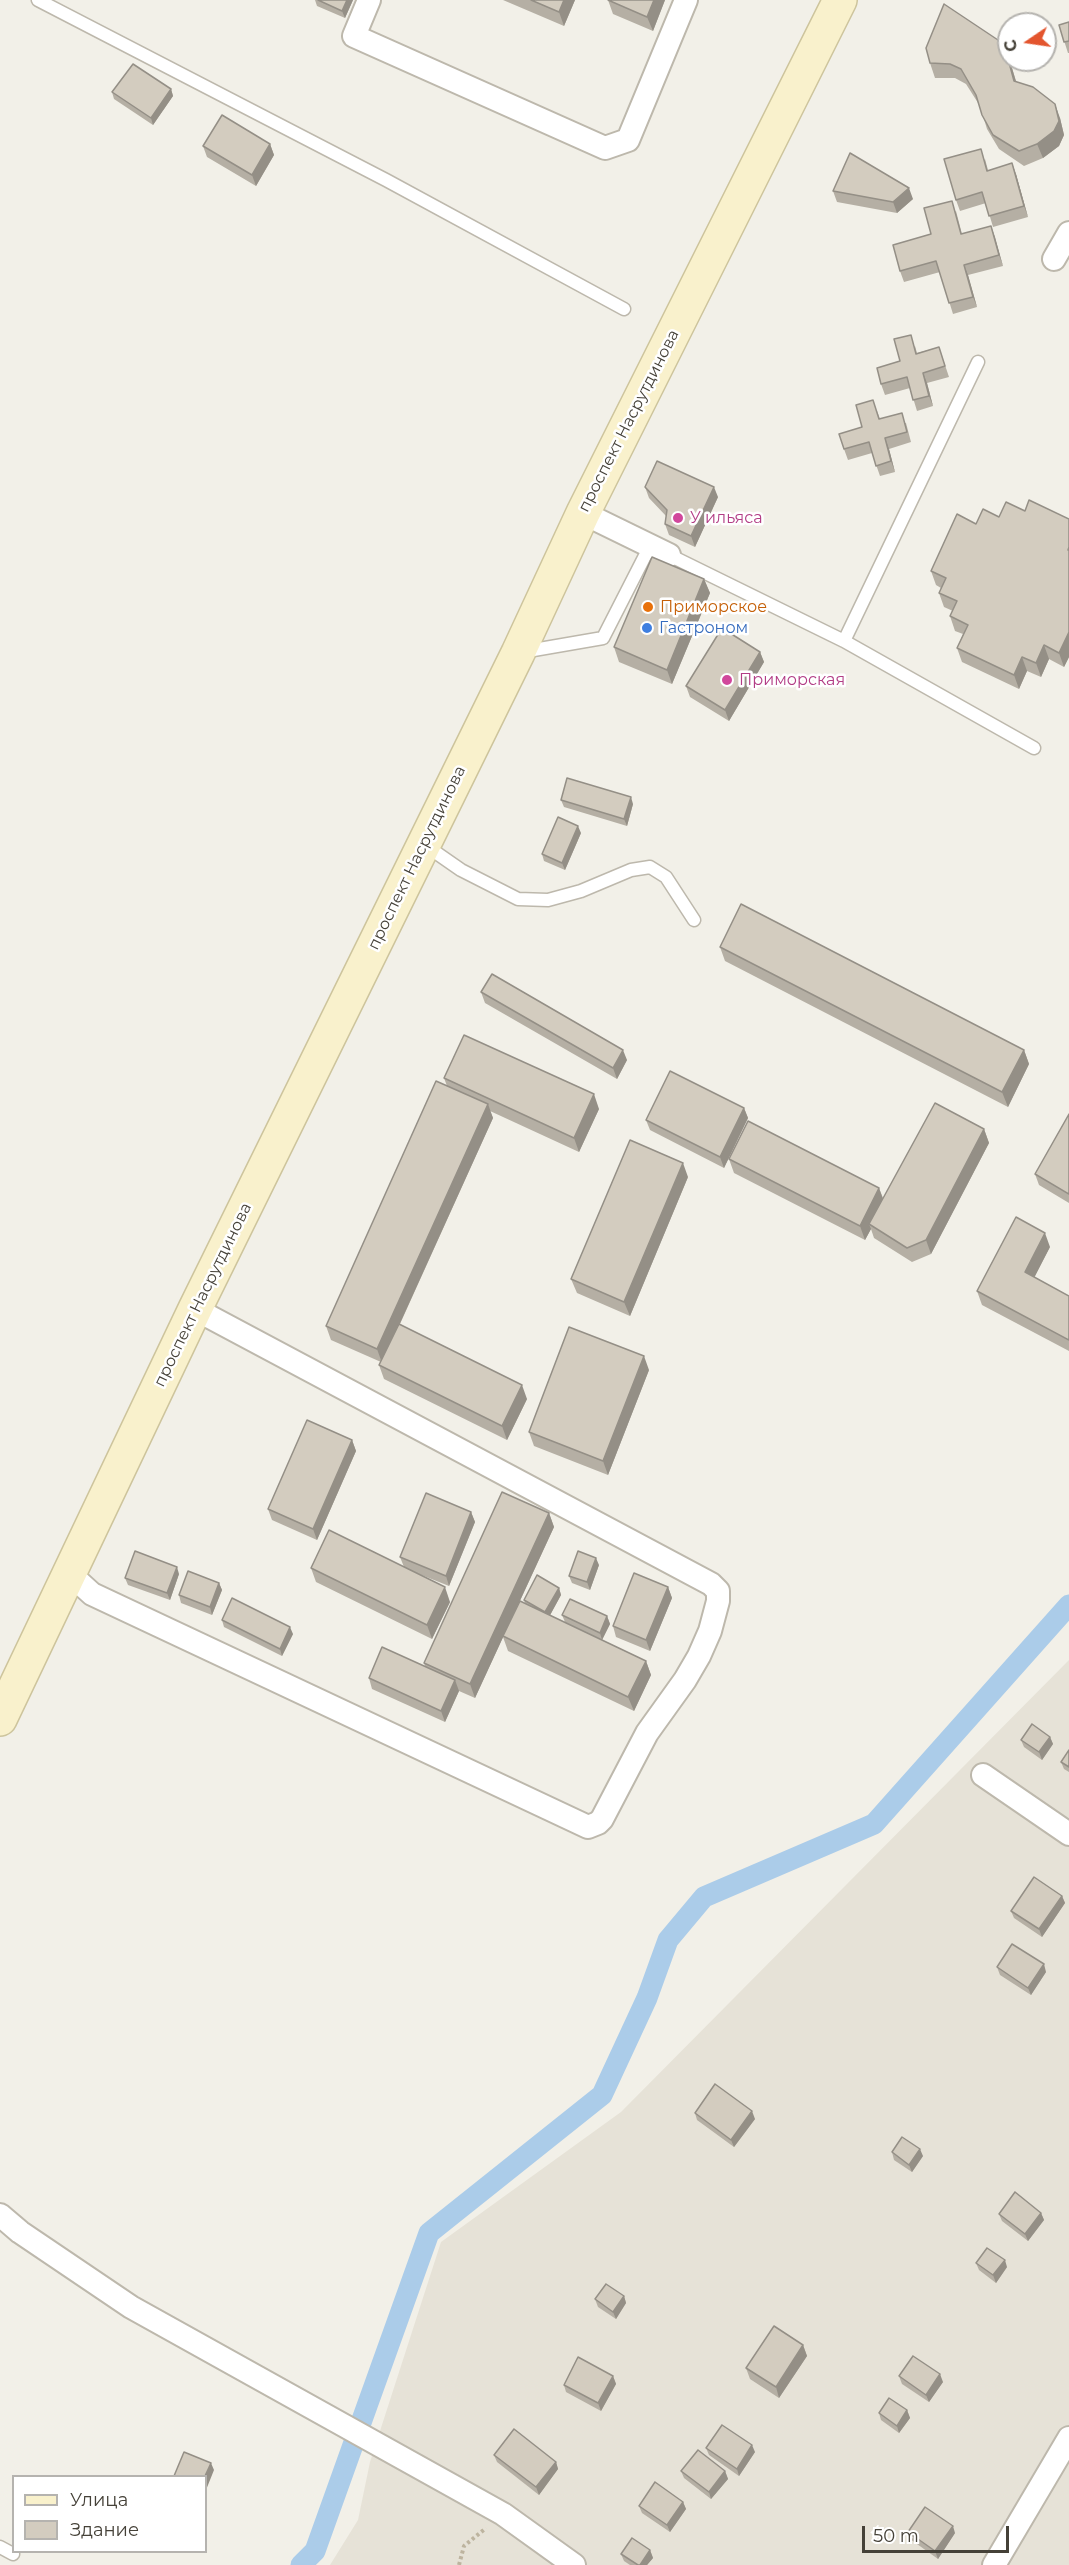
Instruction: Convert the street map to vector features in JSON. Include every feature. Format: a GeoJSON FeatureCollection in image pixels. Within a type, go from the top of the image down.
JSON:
{"type":"FeatureCollection","features":[{"type":"Feature","properties":{"kind":"main road","name":"проспект Насрутдинова"},"geometry":{"type":"LineString","coordinates":[[0,1719],[195,1310],[518,653],[583,513],[840,0]]}},
{"type":"Feature","properties":{"kind":"street"},"geometry":{"type":"LineString","coordinates":[[369,0],[354,36],[605,148],[628,140],[686,0]]}},
{"type":"Feature","properties":{"kind":"street"},"geometry":{"type":"LineString","coordinates":[[1054,259],[1069,234]]}},
{"type":"Feature","properties":{"kind":"street"},"geometry":{"type":"LineString","coordinates":[[583,513],[659,550]]}},
{"type":"Feature","properties":{"kind":"street"},"geometry":{"type":"LineString","coordinates":[[70,1574],[92,1594],[588,1827],[602,1819],[646,1732],[685,1680],[699,1656],[710,1631],[718,1601],[717,1591],[711,1584],[195,1310]]}},
{"type":"Feature","properties":{"kind":"street"},"geometry":{"type":"LineString","coordinates":[[983,1775],[1069,1834]]}},
{"type":"Feature","properties":{"kind":"street"},"geometry":{"type":"LineString","coordinates":[[0,2215],[20,2232],[131,2307],[503,2514],[574,2565]]}},
{"type":"Feature","properties":{"kind":"street"},"geometry":{"type":"LineString","coordinates":[[994,2565],[1069,2438]]}},
{"type":"Feature","properties":{"kind":"lane"},"geometry":{"type":"LineString","coordinates":[[38,0],[386,180],[624,309]]}},
{"type":"Feature","properties":{"kind":"lane"},"geometry":{"type":"LineString","coordinates":[[844,641],[978,362]]}},
{"type":"Feature","properties":{"kind":"lane"},"geometry":{"type":"LineString","coordinates":[[518,653],[603,638],[659,550],[844,641],[1034,748]]}},
{"type":"Feature","properties":{"kind":"lane"},"geometry":{"type":"LineString","coordinates":[[424,845],[461,870],[518,899],[548,900],[581,891],[631,870],[650,867],[666,877],[694,920]]}},
{"type":"Feature","properties":{"kind":"lane"},"geometry":{"type":"LineString","coordinates":[[0,2547],[13,2554]]}},
{"type":"Feature","properties":{"kind":"path"},"geometry":{"type":"LineString","coordinates":[[459,2565],[464,2547],[503,2514]]}},
{"type":"Feature","properties":{"kind":"shaded area"},"geometry":{"type":"Polygon","coordinates":[[[1069,1660],[1069,2565],[330,2565],[358,2520],[370,2462],[441,2242],[621,2112],[1069,1660]]]}},
{"type":"Feature","properties":{"kind":"building"},"geometry":{"type":"Polygon","coordinates":[[[318,0],[347,0],[342,11],[318,0]]]}},
{"type":"Feature","properties":{"kind":"building"},"geometry":{"type":"Polygon","coordinates":[[[531,0],[564,0],[559,12],[531,0]]]}},
{"type":"Feature","properties":{"kind":"building"},"geometry":{"type":"Polygon","coordinates":[[[608,0],[654,0],[647,17],[608,0]]]}},
{"type":"Feature","properties":{"kind":"building"},"geometry":{"type":"Polygon","coordinates":[[[944,4],[997,39],[997,72],[1012,72],[1014,81],[1033,87],[1055,104],[1059,121],[1054,131],[1037,144],[1019,151],[993,135],[982,115],[976,95],[961,69],[950,64],[930,63],[926,48],[944,4]]]}},
{"type":"Feature","properties":{"kind":"building"},"geometry":{"type":"Polygon","coordinates":[[[1069,22],[1069,41],[1064,42],[1059,25],[1069,22]]]}},
{"type":"Feature","properties":{"kind":"building"},"geometry":{"type":"Polygon","coordinates":[[[133,64],[171,89],[151,118],[112,92],[133,64]]]}},
{"type":"Feature","properties":{"kind":"building"},"geometry":{"type":"Polygon","coordinates":[[[222,115],[270,144],[252,175],[203,146],[222,115]]]}},
{"type":"Feature","properties":{"kind":"building"},"geometry":{"type":"Polygon","coordinates":[[[981,149],[987,171],[1012,163],[1024,206],[989,216],[982,192],[956,200],[944,159],[981,149]]]}},
{"type":"Feature","properties":{"kind":"building"},"geometry":{"type":"Polygon","coordinates":[[[850,153],[909,188],[893,202],[833,191],[850,153]]]}},
{"type":"Feature","properties":{"kind":"building"},"geometry":{"type":"Polygon","coordinates":[[[952,201],[961,234],[991,226],[999,255],[964,265],[973,297],[949,303],[936,261],[900,271],[893,245],[931,234],[924,208],[952,201]]]}},
{"type":"Feature","properties":{"kind":"building"},"geometry":{"type":"Polygon","coordinates":[[[911,335],[916,354],[939,347],[945,366],[923,373],[929,396],[913,400],[907,377],[881,384],[877,368],[900,361],[894,339],[911,335]]]}},
{"type":"Feature","properties":{"kind":"building"},"geometry":{"type":"Polygon","coordinates":[[[873,400],[879,419],[902,413],[907,432],[885,438],[891,461],[876,466],[869,442],[844,449],[839,434],[862,427],[856,405],[873,400]]]}},
{"type":"Feature","properties":{"kind":"building","name":"У ильяса"},"geometry":{"type":"Polygon","coordinates":[[[657,461],[714,487],[691,536],[665,524],[667,510],[645,487],[657,461]]]}},
{"type":"Feature","properties":{"kind":"building"},"geometry":{"type":"Polygon","coordinates":[[[1029,500],[1069,519],[1069,632],[1059,653],[1044,645],[1036,663],[1022,657],[1014,675],[957,648],[968,625],[950,616],[957,601],[939,593],[946,578],[931,571],[957,514],[976,524],[983,509],[999,517],[1006,502],[1025,511],[1029,500]]]}},
{"type":"Feature","properties":{"kind":"building"},"geometry":{"type":"Polygon","coordinates":[[[652,557],[704,579],[667,670],[614,647],[652,557]]]}},
{"type":"Feature","properties":{"kind":"building","name":"Приморская"},"geometry":{"type":"Polygon","coordinates":[[[722,628],[760,652],[725,710],[686,686],[722,628]]]}},
{"type":"Feature","properties":{"kind":"building"},"geometry":{"type":"Polygon","coordinates":[[[567,778],[631,797],[624,819],[561,800],[567,778]]]}},
{"type":"Feature","properties":{"kind":"building"},"geometry":{"type":"Polygon","coordinates":[[[558,817],[578,826],[562,863],[542,854],[558,817]]]}},
{"type":"Feature","properties":{"kind":"building"},"geometry":{"type":"Polygon","coordinates":[[[741,904],[1024,1050],[1002,1092],[720,947],[741,904]]]}},
{"type":"Feature","properties":{"kind":"building"},"geometry":{"type":"Polygon","coordinates":[[[492,974],[623,1050],[613,1068],[481,992],[492,974]]]}},
{"type":"Feature","properties":{"kind":"building"},"geometry":{"type":"Polygon","coordinates":[[[464,1035],[594,1094],[574,1138],[444,1078],[464,1035]]]}},
{"type":"Feature","properties":{"kind":"building"},"geometry":{"type":"Polygon","coordinates":[[[670,1071],[744,1108],[720,1157],[646,1120],[670,1071]]]}},
{"type":"Feature","properties":{"kind":"building"},"geometry":{"type":"Polygon","coordinates":[[[436,1081],[488,1104],[377,1349],[326,1326],[436,1081]]]}},
{"type":"Feature","properties":{"kind":"building"},"geometry":{"type":"Polygon","coordinates":[[[935,1103],[984,1129],[926,1240],[907,1248],[869,1224],[935,1103]]]}},
{"type":"Feature","properties":{"kind":"building"},"geometry":{"type":"Polygon","coordinates":[[[1069,1114],[1069,1194],[1035,1174],[1069,1114]]]}},
{"type":"Feature","properties":{"kind":"building"},"geometry":{"type":"Polygon","coordinates":[[[748,1121],[879,1188],[860,1226],[729,1159],[748,1121]]]}},
{"type":"Feature","properties":{"kind":"building"},"geometry":{"type":"Polygon","coordinates":[[[630,1140],[683,1163],[624,1302],[571,1279],[630,1140]]]}},
{"type":"Feature","properties":{"kind":"building"},"geometry":{"type":"Polygon","coordinates":[[[1016,1217],[1045,1233],[1025,1272],[1069,1296],[1069,1340],[977,1291],[1016,1217]]]}},
{"type":"Feature","properties":{"kind":"building"},"geometry":{"type":"Polygon","coordinates":[[[399,1324],[522,1385],[502,1426],[379,1365],[399,1324]]]}},
{"type":"Feature","properties":{"kind":"building"},"geometry":{"type":"Polygon","coordinates":[[[569,1327],[644,1356],[603,1461],[529,1432],[569,1327]]]}},
{"type":"Feature","properties":{"kind":"building"},"geometry":{"type":"Polygon","coordinates":[[[307,1420],[352,1440],[313,1529],[268,1509],[307,1420]]]}},
{"type":"Feature","properties":{"kind":"building"},"geometry":{"type":"Polygon","coordinates":[[[502,1492],[549,1513],[470,1684],[424,1663],[502,1492]]]}},
{"type":"Feature","properties":{"kind":"building"},"geometry":{"type":"Polygon","coordinates":[[[426,1493],[471,1512],[446,1576],[400,1557],[426,1493]]]}},
{"type":"Feature","properties":{"kind":"building"},"geometry":{"type":"Polygon","coordinates":[[[329,1530],[445,1587],[427,1625],[311,1568],[329,1530]]]}},
{"type":"Feature","properties":{"kind":"building"},"geometry":{"type":"Polygon","coordinates":[[[135,1551],[177,1567],[167,1593],[125,1578],[135,1551]]]}},
{"type":"Feature","properties":{"kind":"building"},"geometry":{"type":"Polygon","coordinates":[[[578,1551],[596,1558],[587,1582],[569,1576],[578,1551]]]}},
{"type":"Feature","properties":{"kind":"building"},"geometry":{"type":"Polygon","coordinates":[[[188,1571],[219,1583],[210,1607],[179,1595],[188,1571]]]}},
{"type":"Feature","properties":{"kind":"building"},"geometry":{"type":"Polygon","coordinates":[[[634,1573],[668,1587],[646,1640],[613,1626],[634,1573]]]}},
{"type":"Feature","properties":{"kind":"building"},"geometry":{"type":"Polygon","coordinates":[[[537,1575],[559,1588],[545,1612],[524,1600],[537,1575]]]}},
{"type":"Feature","properties":{"kind":"building"},"geometry":{"type":"Polygon","coordinates":[[[232,1598],[290,1627],[280,1649],[222,1620],[232,1598]]]}},
{"type":"Feature","properties":{"kind":"building"},"geometry":{"type":"Polygon","coordinates":[[[570,1599],[607,1616],[600,1633],[562,1615],[570,1599]]]}},
{"type":"Feature","properties":{"kind":"building"},"geometry":{"type":"Polygon","coordinates":[[[520,1601],[646,1661],[628,1697],[503,1636],[520,1601]]]}},
{"type":"Feature","properties":{"kind":"building"},"geometry":{"type":"Polygon","coordinates":[[[382,1647],[455,1680],[441,1711],[369,1678],[382,1647]]]}},
{"type":"Feature","properties":{"kind":"building"},"geometry":{"type":"Polygon","coordinates":[[[1032,1724],[1050,1737],[1039,1752],[1021,1740],[1032,1724]]]}},
{"type":"Feature","properties":{"kind":"building"},"geometry":{"type":"Polygon","coordinates":[[[1069,1750],[1069,1767],[1061,1762],[1069,1750]]]}},
{"type":"Feature","properties":{"kind":"building"},"geometry":{"type":"Polygon","coordinates":[[[1034,1877],[1062,1896],[1039,1929],[1011,1911],[1034,1877]]]}},
{"type":"Feature","properties":{"kind":"building"},"geometry":{"type":"Polygon","coordinates":[[[1012,1944],[1044,1964],[1028,1988],[997,1967],[1012,1944]]]}},
{"type":"Feature","properties":{"kind":"building"},"geometry":{"type":"Polygon","coordinates":[[[715,2084],[752,2111],[731,2140],[695,2113],[715,2084]]]}},
{"type":"Feature","properties":{"kind":"building"},"geometry":{"type":"Polygon","coordinates":[[[902,2137],[920,2149],[909,2165],[892,2152],[902,2137]]]}},
{"type":"Feature","properties":{"kind":"building"},"geometry":{"type":"Polygon","coordinates":[[[1015,2192],[1041,2213],[1025,2234],[999,2214],[1015,2192]]]}},
{"type":"Feature","properties":{"kind":"building"},"geometry":{"type":"Polygon","coordinates":[[[987,2248],[1005,2260],[993,2275],[976,2263],[987,2248]]]}},
{"type":"Feature","properties":{"kind":"building"},"geometry":{"type":"Polygon","coordinates":[[[606,2284],[624,2296],[613,2312],[595,2299],[606,2284]]]}},
{"type":"Feature","properties":{"kind":"building"},"geometry":{"type":"Polygon","coordinates":[[[774,2326],[803,2345],[776,2387],[746,2368],[774,2326]]]}},
{"type":"Feature","properties":{"kind":"building"},"geometry":{"type":"Polygon","coordinates":[[[913,2356],[940,2374],[926,2395],[899,2376],[913,2356]]]}},
{"type":"Feature","properties":{"kind":"building"},"geometry":{"type":"Polygon","coordinates":[[[578,2357],[613,2376],[598,2403],[564,2385],[578,2357]]]}},
{"type":"Feature","properties":{"kind":"building"},"geometry":{"type":"Polygon","coordinates":[[[889,2398],[907,2410],[897,2426],[879,2413],[889,2398]]]}},
{"type":"Feature","properties":{"kind":"building"},"geometry":{"type":"Polygon","coordinates":[[[722,2425],[752,2445],[737,2469],[706,2448],[722,2425]]]}},
{"type":"Feature","properties":{"kind":"building"},"geometry":{"type":"Polygon","coordinates":[[[514,2429],[556,2462],[536,2487],[494,2455],[514,2429]]]}},
{"type":"Feature","properties":{"kind":"building"},"geometry":{"type":"Polygon","coordinates":[[[698,2450],[725,2471],[709,2492],[681,2471],[698,2450]]]}},
{"type":"Feature","properties":{"kind":"building"},"geometry":{"type":"Polygon","coordinates":[[[184,2452],[211,2463],[205,2475],[174,2475],[184,2452]]]}},
{"type":"Feature","properties":{"kind":"building"},"geometry":{"type":"Polygon","coordinates":[[[655,2482],[683,2502],[667,2525],[639,2506],[655,2482]]]}},
{"type":"Feature","properties":{"kind":"building"},"geometry":{"type":"Polygon","coordinates":[[[925,2507],[953,2526],[935,2551],[908,2532],[925,2507]]]}},
{"type":"Feature","properties":{"kind":"building"},"geometry":{"type":"Polygon","coordinates":[[[632,2538],[650,2550],[640,2565],[621,2554],[632,2538]]]}},
{"type":"Feature","properties":{"kind":"waterway"},"geometry":{"type":"LineString","coordinates":[[301,2565],[315,2551],[429,2233],[602,2095],[647,1998],[668,1940],[704,1897],[874,1824],[1069,1605]]}},
{"type":"Feature","properties":{"kind":"place","name":"У ильяса"},"geometry":{"type":"Point","coordinates":[678,518]}},
{"type":"Feature","properties":{"kind":"place","name":"Приморское"},"geometry":{"type":"Point","coordinates":[648,607]}},
{"type":"Feature","properties":{"kind":"place","name":"Гастроном"},"geometry":{"type":"Point","coordinates":[647,628]}},
{"type":"Feature","properties":{"kind":"place","name":"Приморская"},"geometry":{"type":"Point","coordinates":[727,680]}}]}
